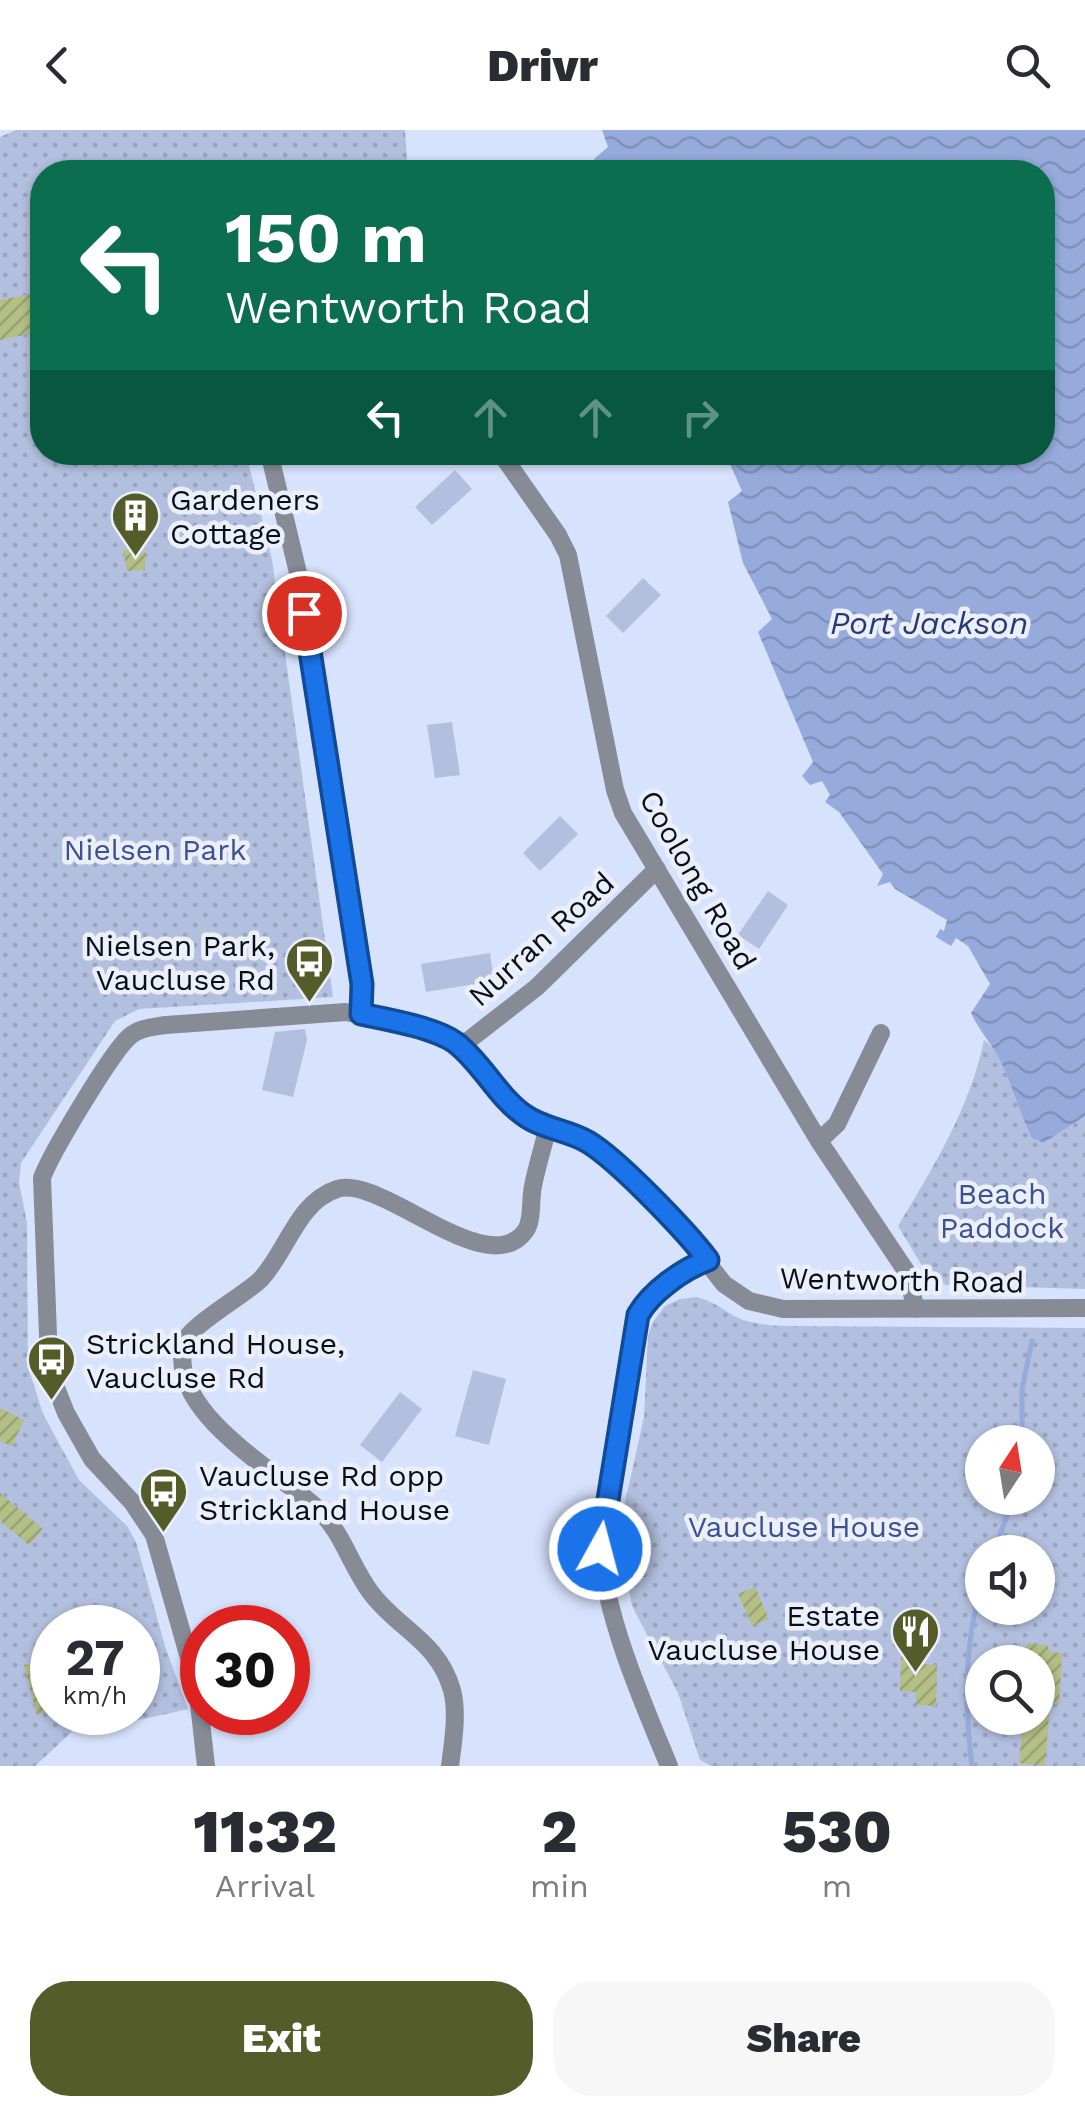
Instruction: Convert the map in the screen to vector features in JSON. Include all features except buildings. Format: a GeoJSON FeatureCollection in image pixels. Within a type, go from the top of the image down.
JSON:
{"type":"FeatureCollection","features":[{"type":"Feature","properties":{"kind":"street"},"geometry":{"type":"LineString","coordinates":[[271,465],[299,577],[362,984],[361,1014]]}},
{"type":"Feature","properties":{"kind":"street","name":"Coolong Road"},"geometry":{"type":"LineString","coordinates":[[509,465],[568,555],[618,802],[820,1141],[906,1271],[916,1309]]}},
{"type":"Feature","properties":{"kind":"street","name":"Nurran Road"},"geometry":{"type":"LineString","coordinates":[[460,1047],[537,987],[657,869]]}},
{"type":"Feature","properties":{"kind":"street","name":"Wentworth Road"},"geometry":{"type":"LineString","coordinates":[[206,1766],[197,1686],[154,1534],[132,1502],[92,1459],[66,1413],[49,1360],[42,1178],[115,1054],[138,1031],[314,1012],[361,1014],[438,1035],[460,1047],[508,1103],[531,1120],[577,1136],[600,1151],[682,1230],[729,1289],[766,1306],[1085,1308]]}},
{"type":"Feature","properties":{"kind":"street"},"geometry":{"type":"LineString","coordinates":[[820,1141],[837,1124],[881,1033]]}},
{"type":"Feature","properties":{"kind":"street"},"geometry":{"type":"LineString","coordinates":[[450,1766],[453,1694],[433,1650],[369,1591],[338,1531],[317,1509],[218,1428],[202,1410],[184,1371],[182,1353],[186,1336],[195,1326],[233,1304],[263,1277],[297,1222],[334,1189],[355,1188],[443,1230],[480,1243],[503,1245],[516,1238],[525,1231],[530,1219],[534,1179],[548,1127]]}},
{"type":"Feature","properties":{"kind":"street"},"geometry":{"type":"LineString","coordinates":[[669,1766],[611,1617],[600,1549],[638,1315],[657,1290],[708,1260]]}},
{"type":"Feature","properties":{"kind":"green space","name":"Nielsen Park"},"geometry":{"type":"Polygon","coordinates":[[[16,130],[405,130],[407,160],[30,160],[30,465],[249,465],[272,560],[333,997],[139,1009],[115,1021],[21,1163],[19,1182],[27,1223],[28,1367],[43,1414],[79,1480],[127,1526],[136,1542],[154,1605],[30,1605],[30,1735],[68,1735],[35,1766],[0,1766],[0,137],[16,130]]]}},
{"type":"Feature","properties":{"kind":"green space"},"geometry":{"type":"Polygon","coordinates":[[[455,470],[472,489],[432,525],[415,507],[455,470]]]}},
{"type":"Feature","properties":{"kind":"green space"},"geometry":{"type":"Polygon","coordinates":[[[643,578],[661,595],[623,633],[606,616],[643,578]]]}},
{"type":"Feature","properties":{"kind":"green space"},"geometry":{"type":"Polygon","coordinates":[[[452,722],[460,775],[435,778],[427,725],[452,722]]]}},
{"type":"Feature","properties":{"kind":"green space"},"geometry":{"type":"Polygon","coordinates":[[[560,816],[578,834],[540,871],[523,853],[560,816]]]}},
{"type":"Feature","properties":{"kind":"green space"},"geometry":{"type":"Polygon","coordinates":[[[768,891],[788,905],[759,949],[738,935],[768,891]]]}},
{"type":"Feature","properties":{"kind":"green space"},"geometry":{"type":"Polygon","coordinates":[[[490,953],[494,981],[426,992],[421,964],[490,953]]]}},
{"type":"Feature","properties":{"kind":"green space"},"geometry":{"type":"Polygon","coordinates":[[[305,1029],[307,1040],[293,1097],[262,1090],[275,1032],[305,1029]]]}},
{"type":"Feature","properties":{"kind":"green space","name":"Beach Paddock"},"geometry":{"type":"Polygon","coordinates":[[[984,1040],[1006,1071],[1033,1138],[1044,1143],[1085,1116],[1085,1289],[945,1285],[921,1264],[898,1226],[960,1113],[984,1040]]]}},
{"type":"Feature","properties":{"kind":"green space","name":"Vaucluse House"},"geometry":{"type":"Polygon","coordinates":[[[697,1297],[740,1319],[778,1326],[1085,1328],[1085,1766],[711,1766],[700,1760],[678,1693],[632,1606],[621,1548],[622,1516],[644,1417],[648,1336],[665,1306],[697,1297]]]}},
{"type":"Feature","properties":{"kind":"green space"},"geometry":{"type":"Polygon","coordinates":[[[473,1370],[506,1379],[489,1445],[455,1436],[473,1370]]]}},
{"type":"Feature","properties":{"kind":"green space"},"geometry":{"type":"Polygon","coordinates":[[[400,1392],[422,1409],[382,1462],[360,1445],[400,1392]]]}},
{"type":"Feature","properties":{"kind":"green space","name":"Nielsen Park"},"geometry":{"type":"Polygon","coordinates":[[[160,1628],[180,1687],[180,1711],[160,1715],[160,1628]]]}},
{"type":"Feature","properties":{"kind":"water","name":"Port Jackson"},"geometry":{"type":"Polygon","coordinates":[[[602,130],[1085,130],[1085,1116],[1044,1143],[1032,1138],[1001,1062],[971,1013],[990,984],[968,946],[956,938],[951,946],[936,937],[940,929],[944,931],[947,920],[895,889],[890,882],[877,886],[883,874],[839,812],[825,802],[830,795],[822,781],[810,785],[802,776],[813,762],[758,632],[772,619],[743,563],[728,502],[742,491],[730,465],[1055,465],[1055,160],[595,160],[608,147],[602,130]]]}},
{"type":"Feature","properties":{"kind":"waterway"},"geometry":{"type":"LineString","coordinates":[[1022,1425],[1022,1389],[1032,1341]]}},
{"type":"Feature","properties":{"kind":"waterway"},"geometry":{"type":"LineString","coordinates":[[1000,1535],[1007,1515]]}},
{"type":"Feature","properties":{"kind":"waterway"},"geometry":{"type":"LineString","coordinates":[[972,1766],[967,1674],[973,1625]]}},
{"type":"Feature","properties":{"kind":"place","name":"Gardeners Cottage"},"geometry":{"type":"Point","coordinates":[135,558]}},
{"type":"Feature","properties":{"kind":"place","name":"Nielsen Park, Vaucluse Rd"},"geometry":{"type":"Point","coordinates":[310,1004]}},
{"type":"Feature","properties":{"kind":"place","name":"Strickland House, Vaucluse Rd"},"geometry":{"type":"Point","coordinates":[51,1402]}},
{"type":"Feature","properties":{"kind":"place","name":"Vaucluse Rd opp Strickland House"},"geometry":{"type":"Point","coordinates":[164,1534]}},
{"type":"Feature","properties":{"kind":"place","name":"Estate Vaucluse House"},"geometry":{"type":"Point","coordinates":[915,1674]}},
{"type":"Feature","properties":{"kind":"route"},"geometry":{"type":"LineString","coordinates":[[304,613],[362,984],[361,1014],[450,1039],[516,1110],[531,1120],[577,1136],[600,1151],[708,1260],[657,1290],[638,1315],[600,1549]]}}]}
